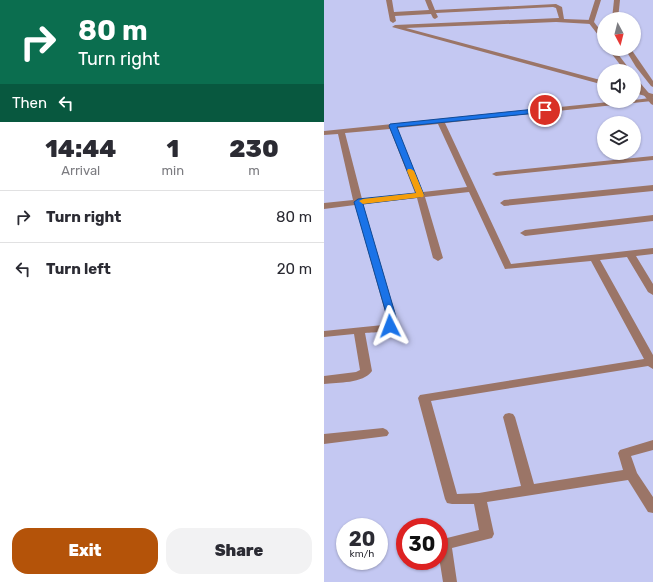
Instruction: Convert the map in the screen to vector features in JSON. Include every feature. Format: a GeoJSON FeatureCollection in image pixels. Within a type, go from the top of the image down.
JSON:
{"type":"FeatureCollection","features":[{"type":"Feature","properties":{"kind":"street"},"geometry":{"type":"LineString","coordinates":[[389,0],[395,27]]}},
{"type":"Feature","properties":{"kind":"street"},"geometry":{"type":"LineString","coordinates":[[428,0],[438,24]]}},
{"type":"Feature","properties":{"kind":"street"},"geometry":{"type":"LineString","coordinates":[[591,22],[598,0]]}},
{"type":"Feature","properties":{"kind":"street"},"geometry":{"type":"LineString","coordinates":[[616,12],[617,0]]}},
{"type":"Feature","properties":{"kind":"street"},"geometry":{"type":"LineString","coordinates":[[392,14],[552,2],[559,7],[562,21]]}},
{"type":"Feature","properties":{"kind":"street"},"geometry":{"type":"LineString","coordinates":[[395,27],[438,24],[562,21],[591,22]]}},
{"type":"Feature","properties":{"kind":"street"},"geometry":{"type":"LineString","coordinates":[[591,22],[597,30]]}},
{"type":"Feature","properties":{"kind":"street"},"geometry":{"type":"LineString","coordinates":[[395,27],[597,80]]}},
{"type":"Feature","properties":{"kind":"street"},"geometry":{"type":"LineString","coordinates":[[616,56],[623,64]]}},
{"type":"Feature","properties":{"kind":"street"},"geometry":{"type":"LineString","coordinates":[[632,56],[653,85]]}},
{"type":"Feature","properties":{"kind":"street"},"geometry":{"type":"LineString","coordinates":[[641,87],[652,100]]}},
{"type":"Feature","properties":{"kind":"street"},"geometry":{"type":"LineString","coordinates":[[641,94],[652,100]]}},
{"type":"Feature","properties":{"kind":"street"},"geometry":{"type":"LineString","coordinates":[[324,133],[440,120],[652,100]]}},
{"type":"Feature","properties":{"kind":"street"},"geometry":{"type":"LineString","coordinates":[[440,120],[508,267],[653,251]]}},
{"type":"Feature","properties":{"kind":"street"},"geometry":{"type":"LineString","coordinates":[[392,126],[420,195],[438,258]]}},
{"type":"Feature","properties":{"kind":"street"},"geometry":{"type":"LineString","coordinates":[[324,334],[384,328],[393,323],[358,202],[341,131]]}},
{"type":"Feature","properties":{"kind":"street"},"geometry":{"type":"LineString","coordinates":[[496,174],[653,158]]}},
{"type":"Feature","properties":{"kind":"street"},"geometry":{"type":"LineString","coordinates":[[504,203],[653,188]]}},
{"type":"Feature","properties":{"kind":"street"},"geometry":{"type":"LineString","coordinates":[[324,206],[471,189]]}},
{"type":"Feature","properties":{"kind":"street"},"geometry":{"type":"LineString","coordinates":[[525,233],[653,218]]}},
{"type":"Feature","properties":{"kind":"street"},"geometry":{"type":"LineString","coordinates":[[630,254],[653,292]]}},
{"type":"Feature","properties":{"kind":"street"},"geometry":{"type":"LineString","coordinates":[[594,258],[652,363],[424,398],[452,499],[479,498],[631,474]]}},
{"type":"Feature","properties":{"kind":"street"},"geometry":{"type":"LineString","coordinates":[[324,380],[359,376],[366,371],[359,331]]}},
{"type":"Feature","properties":{"kind":"street"},"geometry":{"type":"LineString","coordinates":[[509,417],[529,490]]}},
{"type":"Feature","properties":{"kind":"street"},"geometry":{"type":"LineString","coordinates":[[324,439],[383,433]]}},
{"type":"Feature","properties":{"kind":"street"},"geometry":{"type":"LineString","coordinates":[[653,445],[624,453],[631,474],[653,508]]}},
{"type":"Feature","properties":{"kind":"street"},"geometry":{"type":"LineString","coordinates":[[450,582],[444,544],[487,534],[479,498]]}},
{"type":"Feature","properties":{"kind":"slow traffic"},"geometry":{"type":"LineString","coordinates":[[363,201],[420,195],[411,171]]}},
{"type":"Feature","properties":{"kind":"route"},"geometry":{"type":"LineString","coordinates":[[390,326],[393,323],[358,202],[420,195],[392,126],[545,110]]}}]}
